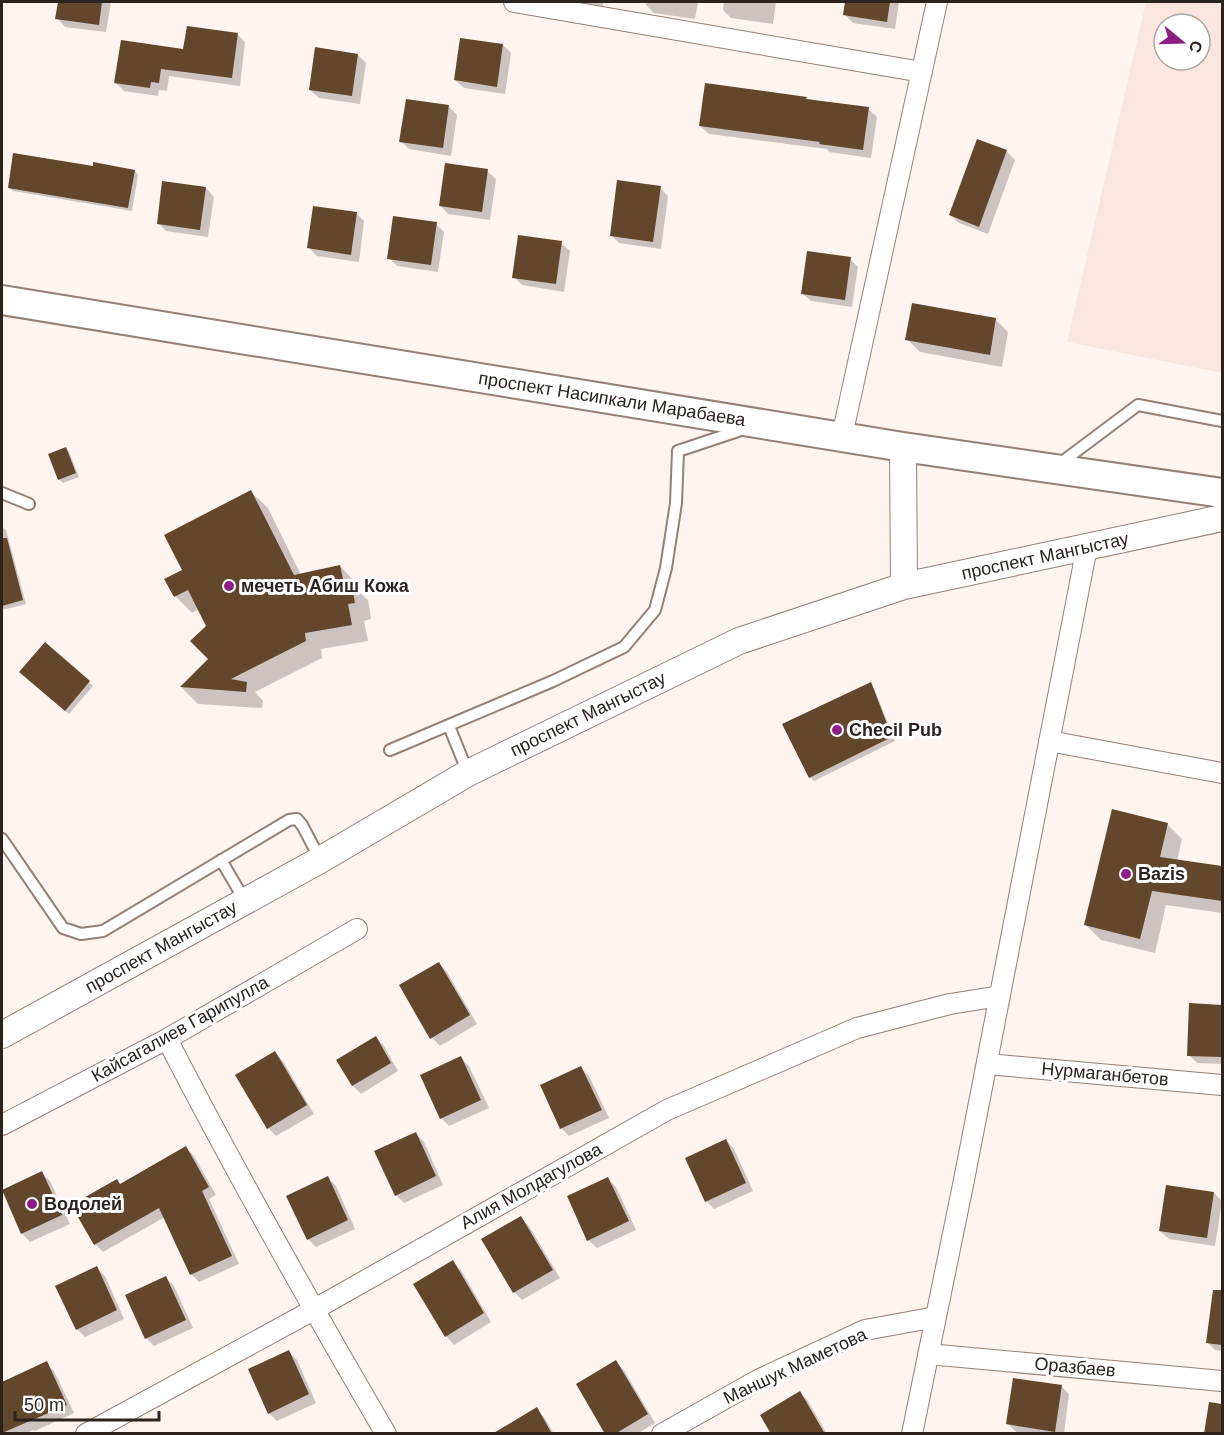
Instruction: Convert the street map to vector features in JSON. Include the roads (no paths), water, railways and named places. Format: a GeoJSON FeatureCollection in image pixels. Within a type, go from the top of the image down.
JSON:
{"type":"FeatureCollection","features":[{"type":"Feature","properties":{"kind":"main road","name":"проспект Насипкали Марабаева"},"geometry":{"type":"LineString","coordinates":[[2,300],[903,447],[1222,494]]}},
{"type":"Feature","properties":{"kind":"street"},"geometry":{"type":"LineString","coordinates":[[514,2],[922,72]]}},
{"type":"Feature","properties":{"kind":"street"},"geometry":{"type":"LineString","coordinates":[[842,436],[937,2]]}},
{"type":"Feature","properties":{"kind":"street"},"geometry":{"type":"LineString","coordinates":[[903,447],[904,586]]}},
{"type":"Feature","properties":{"kind":"street","name":"проспект Мангыстау"},"geometry":{"type":"LineString","coordinates":[[2,1035],[320,860],[468,773],[739,641],[904,586],[1222,518]]}},
{"type":"Feature","properties":{"kind":"street"},"geometry":{"type":"LineString","coordinates":[[912,1434],[987,1064],[1087,547]]}},
{"type":"Feature","properties":{"kind":"street"},"geometry":{"type":"LineString","coordinates":[[1049,741],[1222,773]]}},
{"type":"Feature","properties":{"kind":"street","name":"Кайсагалиев Гарипулла"},"geometry":{"type":"LineString","coordinates":[[2,1125],[167,1039],[357,929]]}},
{"type":"Feature","properties":{"kind":"street","name":"Алия Молдагулова"},"geometry":{"type":"LineString","coordinates":[[86,1434],[315,1309],[667,1110],[857,1028],[950,1004],[1000,996]]}},
{"type":"Feature","properties":{"kind":"street"},"geometry":{"type":"LineString","coordinates":[[167,1039],[239,1174],[386,1434]]}},
{"type":"Feature","properties":{"kind":"street","name":"Нурмаганбетов"},"geometry":{"type":"LineString","coordinates":[[987,1064],[1222,1085]]}},
{"type":"Feature","properties":{"kind":"street","name":"Маншук Маметова"},"geometry":{"type":"LineString","coordinates":[[662,1434],[758,1380],[865,1330],[936,1317]]}},
{"type":"Feature","properties":{"kind":"street","name":"Оразбаев"},"geometry":{"type":"LineString","coordinates":[[928,1353],[1222,1381]]}},
{"type":"Feature","properties":{"kind":"lane"},"geometry":{"type":"LineString","coordinates":[[1053,468],[1138,405],[1222,421]]}},
{"type":"Feature","properties":{"kind":"lane"},"geometry":{"type":"LineString","coordinates":[[390,750],[553,681],[624,647],[656,610],[666,567],[676,503],[678,450],[761,423]]}},
{"type":"Feature","properties":{"kind":"lane"},"geometry":{"type":"LineString","coordinates":[[2,493],[29,504]]}},
{"type":"Feature","properties":{"kind":"lane"},"geometry":{"type":"LineString","coordinates":[[449,726],[468,773]]}},
{"type":"Feature","properties":{"kind":"lane"},"geometry":{"type":"LineString","coordinates":[[2,839],[63,928],[81,934],[103,931],[289,820],[297,819],[302,825],[320,860]]}},
{"type":"Feature","properties":{"kind":"lane"},"geometry":{"type":"LineString","coordinates":[[221,860],[245,901]]}},
{"type":"Feature","properties":{"kind":"place","name":"мечеть Абиш Кожа"},"geometry":{"type":"Point","coordinates":[229,586]}},
{"type":"Feature","properties":{"kind":"place","name":"Checil Pub"},"geometry":{"type":"Point","coordinates":[837,730]}},
{"type":"Feature","properties":{"kind":"place","name":"Bazis"},"geometry":{"type":"Point","coordinates":[1126,874]}},
{"type":"Feature","properties":{"kind":"place","name":"Водолей"},"geometry":{"type":"Point","coordinates":[32,1204]}}]}
